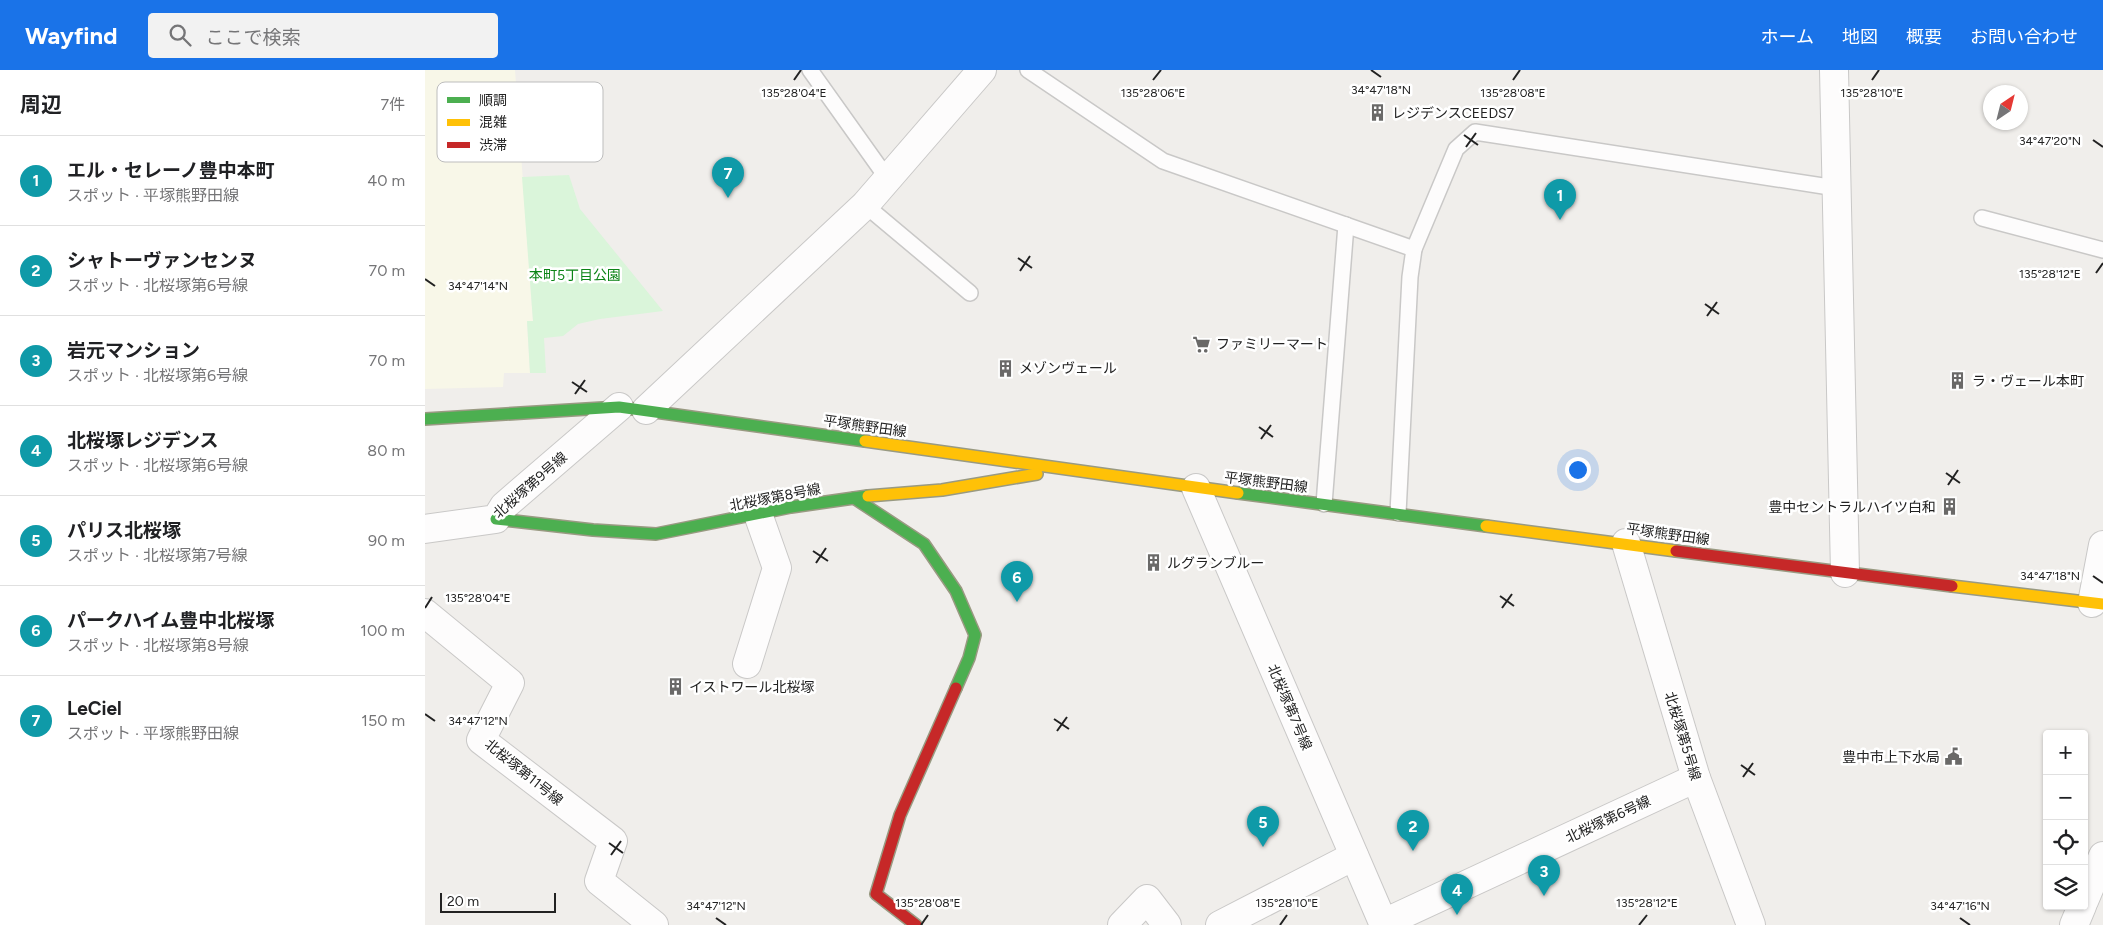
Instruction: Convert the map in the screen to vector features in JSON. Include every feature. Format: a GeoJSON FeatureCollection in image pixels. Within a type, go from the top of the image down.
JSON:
{"type":"FeatureCollection","features":[{"type":"Feature","properties":{"kind":"street"},"geometry":{"type":"LineString","coordinates":[[646,410],[865,205],[982,70]]}},
{"type":"Feature","properties":{"kind":"street"},"geometry":{"type":"LineString","coordinates":[[1834,70],[1845,573]]}},
{"type":"Feature","properties":{"kind":"street","name":"平塚熊野田線"},"geometry":{"type":"LineString","coordinates":[[425,419],[619,408],[646,410],[1060,470],[1845,573],[2098,604]]}},
{"type":"Feature","properties":{"kind":"street","name":"北桜塚第9号線"},"geometry":{"type":"LineString","coordinates":[[425,529],[496,519],[504,506],[619,408]]}},
{"type":"Feature","properties":{"kind":"street","name":"北桜塚第8号線"},"geometry":{"type":"LineString","coordinates":[[496,519],[593,530],[656,534],[791,507],[886,493],[942,490],[1060,470]]}},
{"type":"Feature","properties":{"kind":"street","name":"北桜塚第7号線"},"geometry":{"type":"LineString","coordinates":[[1196,488],[1384,924]]}},
{"type":"Feature","properties":{"kind":"street"},"geometry":{"type":"LineString","coordinates":[[853,498],[924,544],[956,592],[975,635],[969,658],[900,815],[876,894],[916,925]]}},
{"type":"Feature","properties":{"kind":"street"},"geometry":{"type":"LineString","coordinates":[[747,664],[777,568],[758,514]]}},
{"type":"Feature","properties":{"kind":"street","name":"北桜塚第5号線"},"geometry":{"type":"LineString","coordinates":[[1626,543],[1696,778],[1751,925]]}},
{"type":"Feature","properties":{"kind":"street"},"geometry":{"type":"LineString","coordinates":[[2098,604],[2103,544]]}},
{"type":"Feature","properties":{"kind":"street","name":"北桜塚第11号線"},"geometry":{"type":"LineString","coordinates":[[425,613],[510,683],[481,740],[613,842],[599,881],[654,925]]}},
{"type":"Feature","properties":{"kind":"street","name":"北桜塚第6号線"},"geometry":{"type":"LineString","coordinates":[[1384,924],[1696,778]]}},
{"type":"Feature","properties":{"kind":"street"},"geometry":{"type":"LineString","coordinates":[[1220,925],[1354,856]]}},
{"type":"Feature","properties":{"kind":"street"},"geometry":{"type":"LineString","coordinates":[[2088,892],[2103,856]]}},
{"type":"Feature","properties":{"kind":"street"},"geometry":{"type":"LineString","coordinates":[[1122,925],[1147,899],[1167,925]]}},
{"type":"Feature","properties":{"kind":"street"},"geometry":{"type":"LineString","coordinates":[[2074,925],[2080,910]]}},
{"type":"Feature","properties":{"kind":"lane"},"geometry":{"type":"LineString","coordinates":[[810,70],[887,178]]}},
{"type":"Feature","properties":{"kind":"lane"},"geometry":{"type":"LineString","coordinates":[[1028,70],[1163,162],[1414,249]]}},
{"type":"Feature","properties":{"kind":"lane"},"geometry":{"type":"LineString","coordinates":[[1398,514],[1410,277],[1414,249],[1456,149],[1475,132],[1836,188]]}},
{"type":"Feature","properties":{"kind":"lane"},"geometry":{"type":"LineString","coordinates":[[865,205],[971,293]]}},
{"type":"Feature","properties":{"kind":"lane"},"geometry":{"type":"LineString","coordinates":[[1983,218],[2103,250]]}},
{"type":"Feature","properties":{"kind":"lane"},"geometry":{"type":"LineString","coordinates":[[1324,504],[1346,225]]}},
{"type":"Feature","properties":{"kind":"shaded area"},"geometry":{"type":"Polygon","coordinates":[[[425,70],[515,70],[516,82],[437,82],[437,162],[522,162],[533,321],[527,322],[530,373],[504,373],[503,387],[425,389],[425,70]]]}},
{"type":"Feature","properties":{"kind":"green space","name":"本町5丁目公園"},"geometry":{"type":"Polygon","coordinates":[[[569,175],[580,209],[663,311],[600,319],[578,324],[563,336],[544,338],[546,373],[530,373],[527,321],[533,321],[522,177],[569,175]]]}},
{"type":"Feature","properties":{"kind":"traffic: fast"},"geometry":{"type":"LineString","coordinates":[[425,419],[619,407],[865,441]]}},
{"type":"Feature","properties":{"kind":"traffic: fast"},"geometry":{"type":"LineString","coordinates":[[1238,493],[1486,526]]}},
{"type":"Feature","properties":{"kind":"traffic: fast"},"geometry":{"type":"LineString","coordinates":[[496,519],[593,530],[656,534],[791,507],[868,496]]}},
{"type":"Feature","properties":{"kind":"traffic: fast"},"geometry":{"type":"LineString","coordinates":[[854,498],[924,544],[956,591],[975,635],[969,658],[956,688]]}},
{"type":"Feature","properties":{"kind":"traffic: slow"},"geometry":{"type":"LineString","coordinates":[[865,441],[1238,493]]}},
{"type":"Feature","properties":{"kind":"traffic: slow"},"geometry":{"type":"LineString","coordinates":[[868,496],[942,490],[1037,474]]}},
{"type":"Feature","properties":{"kind":"traffic: slow"},"geometry":{"type":"LineString","coordinates":[[1486,526],[1676,551]]}},
{"type":"Feature","properties":{"kind":"traffic: slow"},"geometry":{"type":"LineString","coordinates":[[1952,586],[2103,604]]}},
{"type":"Feature","properties":{"kind":"traffic: jam"},"geometry":{"type":"LineString","coordinates":[[1676,551],[1952,586]]}},
{"type":"Feature","properties":{"kind":"traffic: jam"},"geometry":{"type":"LineString","coordinates":[[916,925],[876,894],[900,815],[956,688]]}},
{"type":"Feature","properties":{"kind":"place","name":"レジデンスCEEDS7"},"geometry":{"type":"Point","coordinates":[1378,113]}},
{"type":"Feature","properties":{"kind":"place","name":"LeCiel"},"geometry":{"type":"Point","coordinates":[728,198]}},
{"type":"Feature","properties":{"kind":"place","name":"エル・セレーノ豊中本町"},"geometry":{"type":"Point","coordinates":[1560,220]}},
{"type":"Feature","properties":{"kind":"place","name":"ファミリーマート"},"geometry":{"type":"Point","coordinates":[1202,344]}},
{"type":"Feature","properties":{"kind":"place","name":"メゾンヴェール"},"geometry":{"type":"Point","coordinates":[1005,368]}},
{"type":"Feature","properties":{"kind":"place","name":"ラ・ヴェール本町"},"geometry":{"type":"Point","coordinates":[1958,381]}},
{"type":"Feature","properties":{"kind":"place","name":"豊中セントラルハイツ白和"},"geometry":{"type":"Point","coordinates":[1950,507]}},
{"type":"Feature","properties":{"kind":"place","name":"ルグランブルー"},"geometry":{"type":"Point","coordinates":[1153,563]}},
{"type":"Feature","properties":{"kind":"place","name":"パークハイム豊中北桜塚"},"geometry":{"type":"Point","coordinates":[1017,602]}},
{"type":"Feature","properties":{"kind":"place","name":"イストワール北桜塚"},"geometry":{"type":"Point","coordinates":[675,687]}},
{"type":"Feature","properties":{"kind":"place","name":"豊中市上下水局"},"geometry":{"type":"Point","coordinates":[1954,757]}},
{"type":"Feature","properties":{"kind":"place","name":"パリス北桜塚"},"geometry":{"type":"Point","coordinates":[1263,847]}},
{"type":"Feature","properties":{"kind":"place","name":"シャトーヴァンセンヌ"},"geometry":{"type":"Point","coordinates":[1413,851]}},
{"type":"Feature","properties":{"kind":"place","name":"岩元マンション"},"geometry":{"type":"Point","coordinates":[1544,896]}},
{"type":"Feature","properties":{"kind":"place","name":"北桜塚レジデンス"},"geometry":{"type":"Point","coordinates":[1457,915]}}]}
